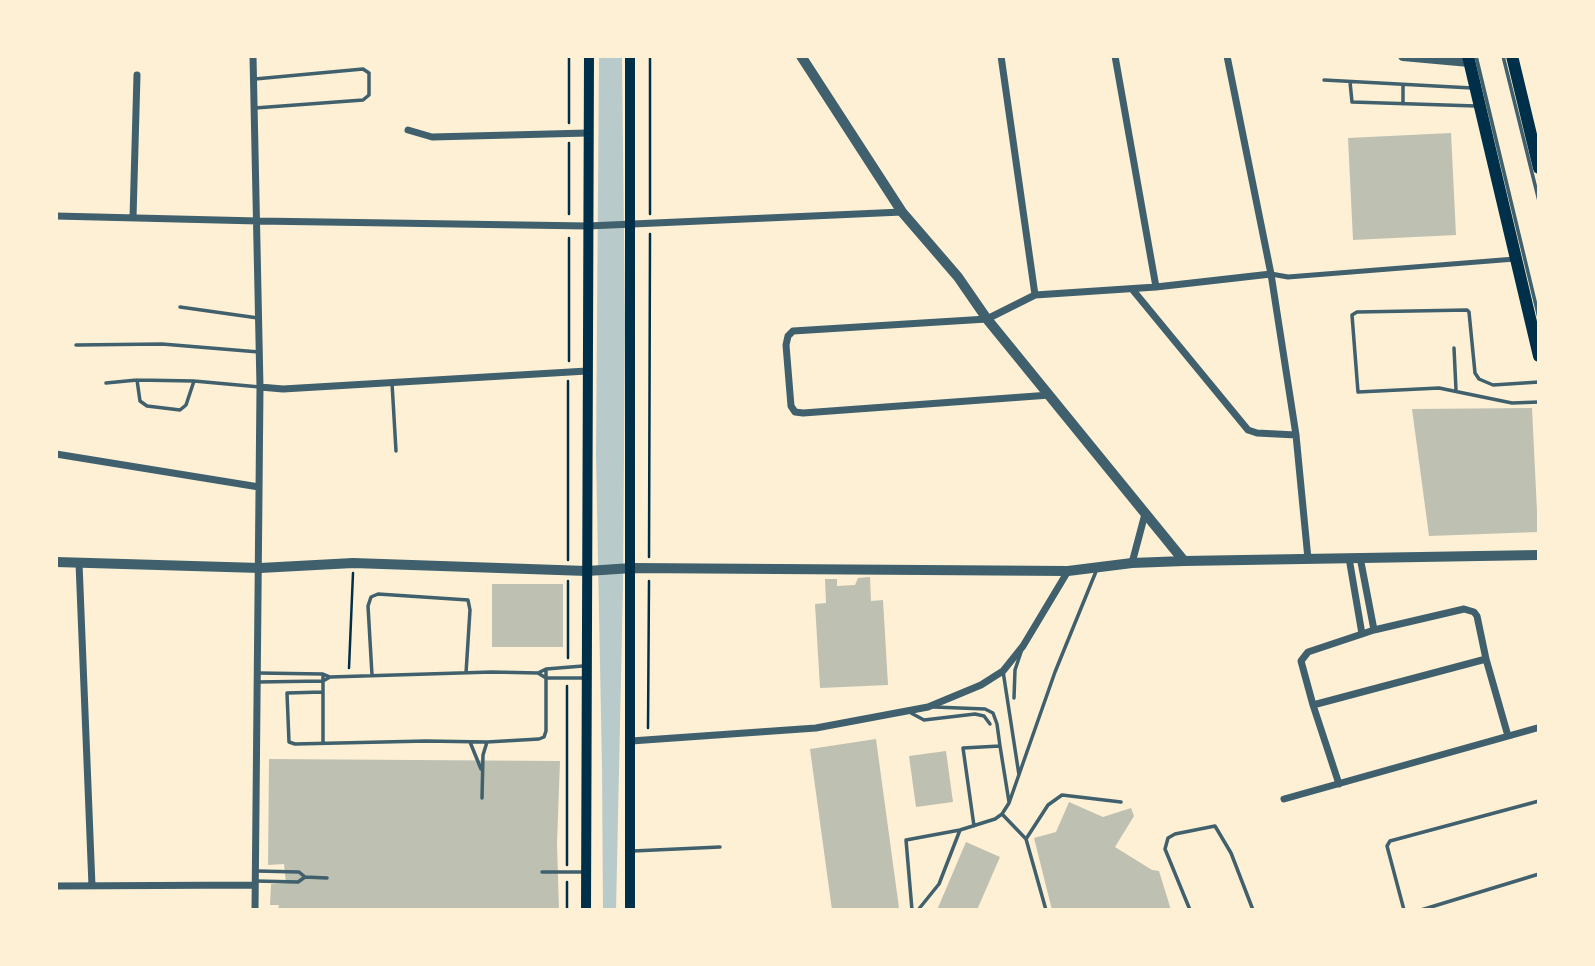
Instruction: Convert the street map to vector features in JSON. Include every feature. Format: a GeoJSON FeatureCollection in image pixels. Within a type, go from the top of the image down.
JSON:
{"type":"FeatureCollection","features":[{"type":"Feature","properties":{"kind":"main road"},"geometry":{"type":"LineString","coordinates":[[586,910],[589,56]]}},
{"type":"Feature","properties":{"kind":"main road"},"geometry":{"type":"LineString","coordinates":[[630,56],[630,910]]}},
{"type":"Feature","properties":{"kind":"main road"},"geometry":{"type":"LineString","coordinates":[[1512,56],[1535,135],[1539,168]]}},
{"type":"Feature","properties":{"kind":"main road"},"geometry":{"type":"LineString","coordinates":[[1471,58],[1480,107],[1539,356]]}},
{"type":"Feature","properties":{"kind":"street"},"geometry":{"type":"LineString","coordinates":[[253,56],[260,387],[255,910]]}},
{"type":"Feature","properties":{"kind":"street"},"geometry":{"type":"LineString","coordinates":[[801,56],[902,212],[958,277],[987,319],[1184,561]]}},
{"type":"Feature","properties":{"kind":"street"},"geometry":{"type":"LineString","coordinates":[[1001,56],[1035,296]]}},
{"type":"Feature","properties":{"kind":"street"},"geometry":{"type":"LineString","coordinates":[[1115,56],[1156,287]]}},
{"type":"Feature","properties":{"kind":"street"},"geometry":{"type":"LineString","coordinates":[[1227,56],[1270,274],[1296,435],[1308,559]]}},
{"type":"Feature","properties":{"kind":"street"},"geometry":{"type":"LineString","coordinates":[[1403,56],[1471,58]]}},
{"type":"Feature","properties":{"kind":"street"},"geometry":{"type":"LineString","coordinates":[[133,218],[136,75]]}},
{"type":"Feature","properties":{"kind":"street"},"geometry":{"type":"LineString","coordinates":[[408,130],[432,136],[588,132]]}},
{"type":"Feature","properties":{"kind":"street"},"geometry":{"type":"LineString","coordinates":[[56,216],[588,226],[902,212]]}},
{"type":"Feature","properties":{"kind":"street"},"geometry":{"type":"LineString","coordinates":[[1051,395],[795,412],[791,406],[786,345],[793,331],[987,319],[1035,296],[1156,287],[1270,274],[1288,277],[1517,259]]}},
{"type":"Feature","properties":{"kind":"street"},"geometry":{"type":"LineString","coordinates":[[1132,289],[1248,430],[1296,435]]}},
{"type":"Feature","properties":{"kind":"street"},"geometry":{"type":"LineString","coordinates":[[260,387],[283,389],[587,370]]}},
{"type":"Feature","properties":{"kind":"street"},"geometry":{"type":"LineString","coordinates":[[56,454],[260,486]]}},
{"type":"Feature","properties":{"kind":"street"},"geometry":{"type":"LineString","coordinates":[[1132,563],[1145,514]]}},
{"type":"Feature","properties":{"kind":"street"},"geometry":{"type":"LineString","coordinates":[[56,562],[260,568],[353,563],[587,571],[632,568],[1068,571],[1132,563],[1184,561],[1539,555]]}},
{"type":"Feature","properties":{"kind":"street"},"geometry":{"type":"LineString","coordinates":[[1354,558],[1367,593],[1374,630]]}},
{"type":"Feature","properties":{"kind":"street"},"geometry":{"type":"LineString","coordinates":[[1354,558],[1355,594],[1362,634]]}},
{"type":"Feature","properties":{"kind":"street"},"geometry":{"type":"LineString","coordinates":[[79,562],[92,886]]}},
{"type":"Feature","properties":{"kind":"street"},"geometry":{"type":"LineString","coordinates":[[631,741],[816,728],[928,707],[981,685],[1003,671],[1023,646],[1068,571]]}},
{"type":"Feature","properties":{"kind":"street"},"geometry":{"type":"LineString","coordinates":[[1355,594],[1367,593]]}},
{"type":"Feature","properties":{"kind":"street"},"geometry":{"type":"LineString","coordinates":[[1339,784],[1301,667],[1304,655],[1374,630],[1457,610],[1470,610],[1477,616],[1508,736]]}},
{"type":"Feature","properties":{"kind":"street"},"geometry":{"type":"LineString","coordinates":[[1312,705],[1486,659]]}},
{"type":"Feature","properties":{"kind":"street"},"geometry":{"type":"LineString","coordinates":[[1284,799],[1537,728]]}},
{"type":"Feature","properties":{"kind":"street"},"geometry":{"type":"LineString","coordinates":[[56,886],[255,883]]}},
{"type":"Feature","properties":{"kind":"lane"},"geometry":{"type":"LineString","coordinates":[[1503,56],[1539,201]]}},
{"type":"Feature","properties":{"kind":"lane"},"geometry":{"type":"LineString","coordinates":[[1471,58],[1539,318]]}},
{"type":"Feature","properties":{"kind":"lane"},"geometry":{"type":"LineString","coordinates":[[253,79],[363,69],[369,73],[369,95],[363,100],[253,108]]}},
{"type":"Feature","properties":{"kind":"lane"},"geometry":{"type":"LineString","coordinates":[[1324,80],[1476,88]]}},
{"type":"Feature","properties":{"kind":"lane"},"geometry":{"type":"LineString","coordinates":[[1350,82],[1352,102],[1480,107]]}},
{"type":"Feature","properties":{"kind":"lane"},"geometry":{"type":"LineString","coordinates":[[1403,85],[1403,104]]}},
{"type":"Feature","properties":{"kind":"lane"},"geometry":{"type":"LineString","coordinates":[[180,307],[259,318]]}},
{"type":"Feature","properties":{"kind":"lane"},"geometry":{"type":"LineString","coordinates":[[1539,382],[1493,385],[1479,379],[1475,373],[1470,315],[1467,310],[1357,312],[1352,315],[1358,392],[1439,388],[1512,403],[1539,402]]}},
{"type":"Feature","properties":{"kind":"lane"},"geometry":{"type":"LineString","coordinates":[[76,345],[162,344],[259,352]]}},
{"type":"Feature","properties":{"kind":"lane"},"geometry":{"type":"LineString","coordinates":[[1454,348],[1456,390]]}},
{"type":"Feature","properties":{"kind":"lane"},"geometry":{"type":"LineString","coordinates":[[106,383],[137,380],[260,387]]}},
{"type":"Feature","properties":{"kind":"lane"},"geometry":{"type":"LineString","coordinates":[[137,380],[140,401],[147,406],[180,410],[186,405],[194,382]]}},
{"type":"Feature","properties":{"kind":"lane"},"geometry":{"type":"LineString","coordinates":[[392,383],[396,451]]}},
{"type":"Feature","properties":{"kind":"lane"},"geometry":{"type":"LineString","coordinates":[[912,910],[906,840],[960,830],[1002,814],[1009,803],[1055,672],[1098,567]]}},
{"type":"Feature","properties":{"kind":"lane"},"geometry":{"type":"LineString","coordinates":[[372,675],[368,606],[371,597],[378,594],[468,600],[470,610],[466,673]]}},
{"type":"Feature","properties":{"kind":"lane"},"geometry":{"type":"LineString","coordinates":[[1014,698],[1016,670],[1023,646]]}},
{"type":"Feature","properties":{"kind":"lane"},"geometry":{"type":"LineString","coordinates":[[256,682],[323,681],[330,677],[349,675],[538,673],[546,669],[587,666]]}},
{"type":"Feature","properties":{"kind":"lane"},"geometry":{"type":"LineString","coordinates":[[323,692],[287,693],[289,742],[526,741],[544,737],[546,669]]}},
{"type":"Feature","properties":{"kind":"lane"},"geometry":{"type":"LineString","coordinates":[[1003,671],[1019,777]]}},
{"type":"Feature","properties":{"kind":"lane"},"geometry":{"type":"LineString","coordinates":[[256,673],[323,674],[330,677]]}},
{"type":"Feature","properties":{"kind":"lane"},"geometry":{"type":"LineString","coordinates":[[538,673],[546,678],[587,678]]}},
{"type":"Feature","properties":{"kind":"lane"},"geometry":{"type":"LineString","coordinates":[[323,674],[323,743]]}},
{"type":"Feature","properties":{"kind":"lane"},"geometry":{"type":"LineString","coordinates":[[928,707],[985,709],[993,713],[1009,803]]}},
{"type":"Feature","properties":{"kind":"lane"},"geometry":{"type":"LineString","coordinates":[[909,712],[923,720],[975,714],[984,716],[989,724]]}},
{"type":"Feature","properties":{"kind":"lane"},"geometry":{"type":"LineString","coordinates":[[470,742],[482,771]]}},
{"type":"Feature","properties":{"kind":"lane"},"geometry":{"type":"LineString","coordinates":[[482,798],[482,771],[487,742]]}},
{"type":"Feature","properties":{"kind":"lane"},"geometry":{"type":"LineString","coordinates":[[974,826],[963,748],[1000,746]]}},
{"type":"Feature","properties":{"kind":"lane"},"geometry":{"type":"LineString","coordinates":[[1026,839],[1048,805],[1062,795],[1121,802]]}},
{"type":"Feature","properties":{"kind":"lane"},"geometry":{"type":"LineString","coordinates":[[1404,910],[1387,846],[1390,841],[1539,801]]}},
{"type":"Feature","properties":{"kind":"lane"},"geometry":{"type":"LineString","coordinates":[[1002,814],[1026,839],[1046,910]]}},
{"type":"Feature","properties":{"kind":"lane"},"geometry":{"type":"LineString","coordinates":[[1190,910],[1165,849],[1168,838],[1175,834],[1215,826],[1231,853],[1252,910]]}},
{"type":"Feature","properties":{"kind":"lane"},"geometry":{"type":"LineString","coordinates":[[918,910],[939,884],[960,830]]}},
{"type":"Feature","properties":{"kind":"lane"},"geometry":{"type":"LineString","coordinates":[[631,851],[720,847]]}},
{"type":"Feature","properties":{"kind":"lane"},"geometry":{"type":"LineString","coordinates":[[255,870],[299,872],[305,877],[327,878]]}},
{"type":"Feature","properties":{"kind":"lane"},"geometry":{"type":"LineString","coordinates":[[542,872],[586,872]]}},
{"type":"Feature","properties":{"kind":"lane"},"geometry":{"type":"LineString","coordinates":[[1421,910],[1539,874]]}},
{"type":"Feature","properties":{"kind":"lane"},"geometry":{"type":"LineString","coordinates":[[255,883],[298,882],[305,877]]}},
{"type":"Feature","properties":{"kind":"path"},"geometry":{"type":"LineString","coordinates":[[568,667],[569,56]]}},
{"type":"Feature","properties":{"kind":"path"},"geometry":{"type":"LineString","coordinates":[[648,740],[650,56]]}},
{"type":"Feature","properties":{"kind":"path"},"geometry":{"type":"LineString","coordinates":[[349,675],[353,563]]}},
{"type":"Feature","properties":{"kind":"path"},"geometry":{"type":"LineString","coordinates":[[567,678],[567,910]]}},
{"type":"Feature","properties":{"kind":"shaded area"},"geometry":{"type":"Polygon","coordinates":[[[599,56],[622,56],[625,323],[616,910],[603,910],[596,455],[599,56]]]}},
{"type":"Feature","properties":{"kind":"building"},"geometry":{"type":"Polygon","coordinates":[[[1451,133],[1456,235],[1353,240],[1348,138],[1451,133]]]}},
{"type":"Feature","properties":{"kind":"building"},"geometry":{"type":"Polygon","coordinates":[[[1532,408],[1538,532],[1429,536],[1412,409],[1532,408]]]}},
{"type":"Feature","properties":{"kind":"building"},"geometry":{"type":"Polygon","coordinates":[[[870,577],[871,601],[883,600],[888,685],[820,688],[815,604],[826,603],[825,579],[837,579],[837,586],[855,585],[858,578],[870,577]]]}},
{"type":"Feature","properties":{"kind":"building"},"geometry":{"type":"Polygon","coordinates":[[[492,584],[563,584],[563,647],[492,647],[492,584]]]}},
{"type":"Feature","properties":{"kind":"building"},"geometry":{"type":"Polygon","coordinates":[[[876,739],[899,908],[832,910],[810,749],[876,739]]]}},
{"type":"Feature","properties":{"kind":"building"},"geometry":{"type":"Polygon","coordinates":[[[946,751],[953,802],[916,807],[909,756],[946,751]]]}},
{"type":"Feature","properties":{"kind":"building"},"geometry":{"type":"Polygon","coordinates":[[[269,759],[560,761],[557,844],[559,910],[278,910],[279,905],[270,905],[271,884],[286,883],[284,864],[268,865],[269,759]]]}},
{"type":"Feature","properties":{"kind":"building"},"geometry":{"type":"Polygon","coordinates":[[[1069,802],[1103,817],[1131,808],[1134,816],[1115,847],[1152,870],[1159,871],[1171,910],[1052,910],[1034,838],[1056,832],[1069,802]]]}},
{"type":"Feature","properties":{"kind":"building"},"geometry":{"type":"Polygon","coordinates":[[[966,842],[1000,857],[977,910],[937,910],[966,842]]]}}]}
